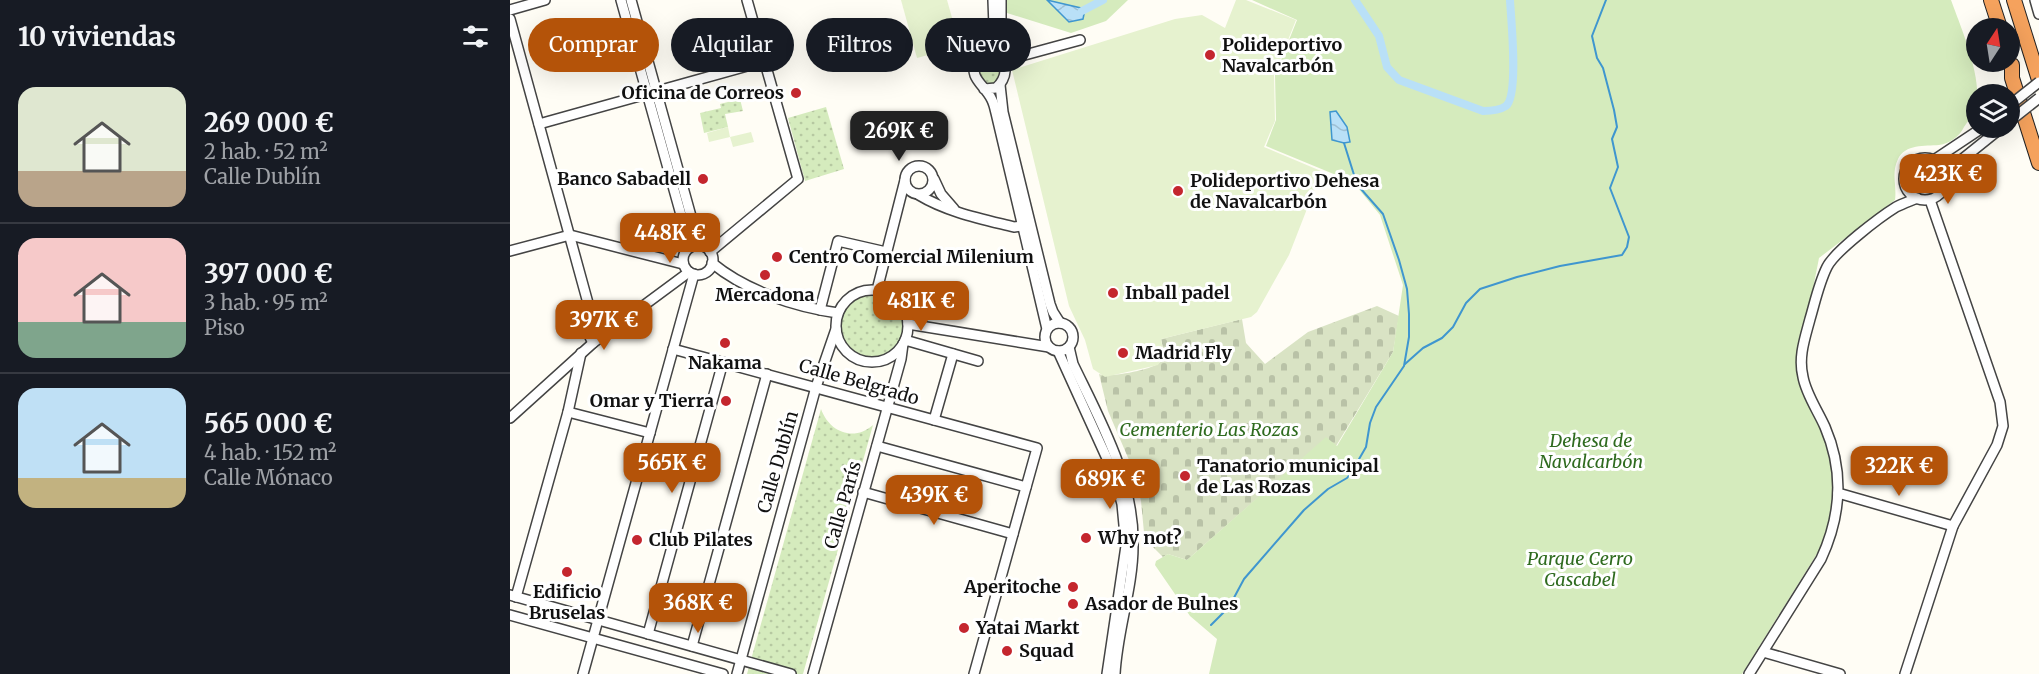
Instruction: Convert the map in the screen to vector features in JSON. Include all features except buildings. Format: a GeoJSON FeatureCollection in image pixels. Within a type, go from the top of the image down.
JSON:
{"type":"FeatureCollection","features":[{"type":"Feature","properties":{"kind":"highway"},"geometry":{"type":"LineString","coordinates":[[1991,0],[1997,18]]}},
{"type":"Feature","properties":{"kind":"highway"},"geometry":{"type":"LineString","coordinates":[[2014,0],[2039,81]]}},
{"type":"Feature","properties":{"kind":"highway"},"geometry":{"type":"LineString","coordinates":[[2012,72],[2039,163]]}},
{"type":"Feature","properties":{"kind":"highway"},"geometry":{"type":"LineString","coordinates":[[2014,72],[2039,150]]}},
{"type":"Feature","properties":{"kind":"street"},"geometry":{"type":"LineString","coordinates":[[510,10],[545,0]]}},
{"type":"Feature","properties":{"kind":"street"},"geometry":{"type":"LineString","coordinates":[[621,0],[652,92]]}},
{"type":"Feature","properties":{"kind":"street"},"geometry":{"type":"LineString","coordinates":[[631,0],[652,92],[695,246]]}},
{"type":"Feature","properties":{"kind":"street"},"geometry":{"type":"LineString","coordinates":[[747,0],[752,18]]}},
{"type":"Feature","properties":{"kind":"street"},"geometry":{"type":"LineString","coordinates":[[993,0],[994,18]]}},
{"type":"Feature","properties":{"kind":"street"},"geometry":{"type":"LineString","coordinates":[[1001,0],[1001,18]]}},
{"type":"Feature","properties":{"kind":"street"},"geometry":{"type":"LineString","coordinates":[[2035,0],[2039,14]]}},
{"type":"Feature","properties":{"kind":"street"},"geometry":{"type":"LineString","coordinates":[[510,19],[591,314],[590,337],[593,343]]}},
{"type":"Feature","properties":{"kind":"street"},"geometry":{"type":"LineString","coordinates":[[1031,53],[1080,40]]}},
{"type":"Feature","properties":{"kind":"street"},"geometry":{"type":"LineString","coordinates":[[539,124],[725,72]]}},
{"type":"Feature","properties":{"kind":"street"},"geometry":{"type":"LineString","coordinates":[[710,252],[798,179],[768,72]]}},
{"type":"Feature","properties":{"kind":"street"},"geometry":{"type":"LineString","coordinates":[[975,72],[980,86],[992,99],[996,113],[1046,332],[1114,474],[1122,504],[1126,546],[1107,674]]}},
{"type":"Feature","properties":{"kind":"street"},"geometry":{"type":"LineString","coordinates":[[1005,72],[1000,85],[1003,112],[1050,304],[1060,322],[1068,326],[1073,333],[1073,341],[1069,347],[1073,364],[1122,472],[1130,502],[1132,565],[1119,634],[1115,674]]}},
{"type":"Feature","properties":{"kind":"street"},"geometry":{"type":"LineString","coordinates":[[2020,97],[2039,81]]}},
{"type":"Feature","properties":{"kind":"street"},"geometry":{"type":"LineString","coordinates":[[984,89],[996,88],[1000,85]]}},
{"type":"Feature","properties":{"kind":"street"},"geometry":{"type":"LineString","coordinates":[[2020,113],[2039,98]]}},
{"type":"Feature","properties":{"kind":"street"},"geometry":{"type":"LineString","coordinates":[[1934,160],[1967,138]]}},
{"type":"Feature","properties":{"kind":"street"},"geometry":{"type":"LineString","coordinates":[[1945,173],[1988,138]]}},
{"type":"Feature","properties":{"kind":"street"},"geometry":{"type":"LineString","coordinates":[[1749,674],[1825,551],[1835,518],[1838,493],[1837,469],[1832,444],[1803,379],[1801,363],[1802,350],[1823,276],[1831,260],[1839,251],[1896,207],[1917,198],[1930,200],[1943,191],[1946,181],[1941,165],[1934,160],[1921,159],[1910,165],[1905,175],[1906,187],[1896,207]]}},
{"type":"Feature","properties":{"kind":"street"},"geometry":{"type":"LineString","coordinates":[[877,290],[907,173],[913,167],[927,168],[940,194],[954,209]]}},
{"type":"Feature","properties":{"kind":"street"},"geometry":{"type":"LineString","coordinates":[[897,208],[909,199],[930,190],[934,179]]}},
{"type":"Feature","properties":{"kind":"street"},"geometry":{"type":"LineString","coordinates":[[905,180],[912,193],[935,204],[1014,227],[1022,226]]}},
{"type":"Feature","properties":{"kind":"street"},"geometry":{"type":"LineString","coordinates":[[1906,187],[1917,198]]}},
{"type":"Feature","properties":{"kind":"street"},"geometry":{"type":"LineString","coordinates":[[1905,674],[1953,526],[1997,445],[2003,426],[2000,402],[1930,200]]}},
{"type":"Feature","properties":{"kind":"street"},"geometry":{"type":"LineString","coordinates":[[510,251],[570,235],[706,273],[712,263],[710,252]]}},
{"type":"Feature","properties":{"kind":"street"},"geometry":{"type":"LineString","coordinates":[[820,310],[838,241],[886,252]]}},
{"type":"Feature","properties":{"kind":"street"},"geometry":{"type":"LineString","coordinates":[[695,246],[710,252]]}},
{"type":"Feature","properties":{"kind":"street"},"geometry":{"type":"LineString","coordinates":[[583,674],[673,350],[689,270],[684,254],[695,246]]}},
{"type":"Feature","properties":{"kind":"street"},"geometry":{"type":"LineString","coordinates":[[712,263],[757,291],[820,310],[838,313]]}},
{"type":"Feature","properties":{"kind":"street"},"geometry":{"type":"LineString","coordinates":[[510,418],[593,343],[689,270]]}},
{"type":"Feature","properties":{"kind":"street"},"geometry":{"type":"LineString","coordinates":[[877,290],[895,298],[902,306],[908,324],[904,342],[889,358],[869,362],[850,355],[838,339],[836,329],[838,313],[853,295],[877,290]]}},
{"type":"Feature","properties":{"kind":"street"},"geometry":{"type":"LineString","coordinates":[[1026,343],[1046,332],[1050,326],[1060,322]]}},
{"type":"Feature","properties":{"kind":"street"},"geometry":{"type":"LineString","coordinates":[[908,324],[1053,349],[1069,347]]}},
{"type":"Feature","properties":{"kind":"street","name":"Calle Dublín"},"geometry":{"type":"LineString","coordinates":[[737,674],[816,387],[836,329]]}},
{"type":"Feature","properties":{"kind":"street"},"geometry":{"type":"LineString","coordinates":[[904,342],[978,361]]}},
{"type":"Feature","properties":{"kind":"street","name":"Calle París"},"geometry":{"type":"LineString","coordinates":[[813,674],[904,342]]}},
{"type":"Feature","properties":{"kind":"street","name":"Calle Belgrado"},"geometry":{"type":"LineString","coordinates":[[673,350],[1037,448],[1026,487]]}},
{"type":"Feature","properties":{"kind":"street"},"geometry":{"type":"LineString","coordinates":[[582,353],[568,412],[513,596],[791,674]]}},
{"type":"Feature","properties":{"kind":"street"},"geometry":{"type":"LineString","coordinates":[[934,420],[953,354]]}},
{"type":"Feature","properties":{"kind":"street"},"geometry":{"type":"LineString","coordinates":[[648,634],[723,362]]}},
{"type":"Feature","properties":{"kind":"street"},"geometry":{"type":"LineString","coordinates":[[692,646],[767,374]]}},
{"type":"Feature","properties":{"kind":"street"},"geometry":{"type":"LineString","coordinates":[[568,412],[650,433]]}},
{"type":"Feature","properties":{"kind":"street"},"geometry":{"type":"LineString","coordinates":[[877,446],[1026,487],[974,674]]}},
{"type":"Feature","properties":{"kind":"street"},"geometry":{"type":"LineString","coordinates":[[863,492],[1013,534]]}},
{"type":"Feature","properties":{"kind":"street"},"geometry":{"type":"LineString","coordinates":[[1838,493],[1953,526]]}},
{"type":"Feature","properties":{"kind":"street"},"geometry":{"type":"LineString","coordinates":[[510,615],[723,674]]}},
{"type":"Feature","properties":{"kind":"street"},"geometry":{"type":"LineString","coordinates":[[1763,652],[1840,674]]}},
{"type":"Feature","properties":{"kind":"green space"},"geometry":{"type":"Polygon","coordinates":[[[901,0],[947,0],[952,18],[925,18],[925,56],[917,58],[913,44],[913,18],[906,18],[901,0]]]}},
{"type":"Feature","properties":{"kind":"green space"},"geometry":{"type":"Polygon","coordinates":[[[1005,0],[1128,0],[1106,21],[1071,33],[1031,20],[1031,18],[1007,13],[1005,0]]]}},
{"type":"Feature","properties":{"kind":"green space","name":"Polideportivo Dehesa de Navalcarbón"},"geometry":{"type":"Polygon","coordinates":[[[1236,0],[1246,0],[1296,20],[1274,75],[1275,121],[1264,147],[1321,171],[1321,173],[1289,255],[1257,312],[1251,317],[1161,339],[1164,355],[1158,365],[1105,377],[1093,369],[1085,340],[1069,306],[1012,72],[1031,72],[1031,64],[1175,19],[1202,15],[1225,28],[1236,0]]]}},
{"type":"Feature","properties":{"kind":"green space","name":"Dehesa de Navalcarbón"},"geometry":{"type":"Polygon","coordinates":[[[1252,0],[1951,0],[1966,42],[1966,72],[1975,72],[1976,82],[1976,84],[1966,84],[1966,124],[1950,141],[1939,145],[1910,148],[1901,154],[1895,169],[1895,200],[1819,258],[1797,370],[1830,449],[1834,505],[1820,549],[1742,674],[1209,674],[1217,639],[1190,616],[1155,565],[1156,561],[1168,554],[1187,560],[1326,437],[1337,446],[1393,352],[1403,285],[1380,215],[1353,182],[1266,146],[1276,120],[1275,75],[1297,20],[1252,0]]]}},
{"type":"Feature","properties":{"kind":"green space"},"geometry":{"type":"Polygon","coordinates":[[[979,72],[1000,72],[997,83],[989,85],[980,77],[979,72]]]}},
{"type":"Feature","properties":{"kind":"green space"},"geometry":{"type":"Polygon","coordinates":[[[740,99],[743,111],[725,114],[728,127],[704,133],[700,113],[721,108],[720,104],[740,99]]]}},
{"type":"Feature","properties":{"kind":"green space"},"geometry":{"type":"Polygon","coordinates":[[[826,107],[844,169],[805,181],[788,118],[826,107]]]}},
{"type":"Feature","properties":{"kind":"green space"},"geometry":{"type":"Polygon","coordinates":[[[728,127],[730,137],[709,142],[707,133],[728,127]]]}},
{"type":"Feature","properties":{"kind":"green space"},"geometry":{"type":"Polygon","coordinates":[[[751,132],[754,142],[733,147],[730,137],[751,132]]]}},
{"type":"Feature","properties":{"kind":"green space"},"geometry":{"type":"Polygon","coordinates":[[[866,294],[878,294],[895,303],[902,314],[904,326],[902,338],[895,349],[878,358],[866,358],[854,353],[845,344],[840,332],[840,320],[845,308],[854,299],[866,294]]]}},
{"type":"Feature","properties":{"kind":"green space","name":"Cementerio Las Rozas"},"geometry":{"type":"Polygon","coordinates":[[[1377,306],[1399,316],[1393,352],[1336,446],[1326,438],[1187,560],[1168,554],[1163,557],[1153,547],[1148,547],[1145,543],[1141,501],[1135,474],[1108,411],[1099,374],[1120,374],[1149,368],[1160,362],[1163,357],[1161,339],[1242,319],[1246,343],[1265,364],[1308,332],[1377,306]]]}},
{"type":"Feature","properties":{"kind":"green space"},"geometry":{"type":"Polygon","coordinates":[[[821,409],[830,424],[843,432],[858,433],[873,425],[803,674],[747,674],[821,409]]]}},
{"type":"Feature","properties":{"kind":"water"},"geometry":{"type":"Polygon","coordinates":[[[1047,0],[1081,8],[1084,14],[1083,19],[1069,22],[1047,0]]]}},
{"type":"Feature","properties":{"kind":"water"},"geometry":{"type":"Polygon","coordinates":[[[1336,111],[1347,127],[1350,142],[1332,140],[1330,112],[1336,111]]]}},
{"type":"Feature","properties":{"kind":"waterway"},"geometry":{"type":"LineString","coordinates":[[1082,11],[1103,0]]}},
{"type":"Feature","properties":{"kind":"waterway"},"geometry":{"type":"LineString","coordinates":[[1355,0],[1379,36],[1387,67],[1399,80],[1483,111],[1504,107],[1510,99],[1513,73],[1510,0]]}},
{"type":"Feature","properties":{"kind":"waterway"},"geometry":{"type":"LineString","coordinates":[[1405,364],[1423,348],[1442,338],[1453,327],[1466,303],[1480,289],[1560,266],[1622,255],[1627,247],[1629,237],[1610,188],[1618,167],[1612,139],[1617,127],[1603,68],[1597,58],[1592,36],[1606,0]]}},
{"type":"Feature","properties":{"kind":"waterway"},"geometry":{"type":"LineString","coordinates":[[1211,625],[1229,607],[1244,579],[1304,510],[1351,473],[1366,447],[1370,423],[1376,407],[1404,366],[1409,337],[1407,289],[1383,214],[1361,189],[1355,178],[1344,143]]}},
{"type":"Feature","properties":{"kind":"place","name":"Polideportivo Navalcarbón"},"geometry":{"type":"Point","coordinates":[1210,55]}},
{"type":"Feature","properties":{"kind":"place","name":"Oficina de Correos"},"geometry":{"type":"Point","coordinates":[796,93]}},
{"type":"Feature","properties":{"kind":"place","name":"Banco Sabadell"},"geometry":{"type":"Point","coordinates":[703,179]}},
{"type":"Feature","properties":{"kind":"place","name":"Polideportivo Dehesa de Navalcarbón"},"geometry":{"type":"Point","coordinates":[1178,191]}},
{"type":"Feature","properties":{"kind":"place","name":"Centro Comercial Milenium"},"geometry":{"type":"Point","coordinates":[777,257]}},
{"type":"Feature","properties":{"kind":"place","name":"Mercadona"},"geometry":{"type":"Point","coordinates":[765,275]}},
{"type":"Feature","properties":{"kind":"place","name":"Inball padel"},"geometry":{"type":"Point","coordinates":[1113,293]}},
{"type":"Feature","properties":{"kind":"place","name":"Nakama"},"geometry":{"type":"Point","coordinates":[725,343]}},
{"type":"Feature","properties":{"kind":"place","name":"Madrid Fly"},"geometry":{"type":"Point","coordinates":[1123,353]}},
{"type":"Feature","properties":{"kind":"place","name":"Omar y Tierra"},"geometry":{"type":"Point","coordinates":[726,401]}},
{"type":"Feature","properties":{"kind":"place","name":"Tanatorio municipal de Las Rozas"},"geometry":{"type":"Point","coordinates":[1185,476]}},
{"type":"Feature","properties":{"kind":"place","name":"Why not?"},"geometry":{"type":"Point","coordinates":[1086,538]}},
{"type":"Feature","properties":{"kind":"place","name":"Club Pilates"},"geometry":{"type":"Point","coordinates":[637,540]}},
{"type":"Feature","properties":{"kind":"place","name":"Edificio Bruselas"},"geometry":{"type":"Point","coordinates":[567,572]}},
{"type":"Feature","properties":{"kind":"place","name":"Aperitoche"},"geometry":{"type":"Point","coordinates":[1073,587]}},
{"type":"Feature","properties":{"kind":"place","name":"Asador de Bulnes"},"geometry":{"type":"Point","coordinates":[1073,604]}},
{"type":"Feature","properties":{"kind":"place","name":"Yatai Markt"},"geometry":{"type":"Point","coordinates":[964,628]}},
{"type":"Feature","properties":{"kind":"place","name":"Squad"},"geometry":{"type":"Point","coordinates":[1007,651]}},
{"type":"Feature","properties":{"kind":"park label","name":"Parque Cerro Cascabel"},"geometry":{"type":"Point","coordinates":[1580,569]}}]}
